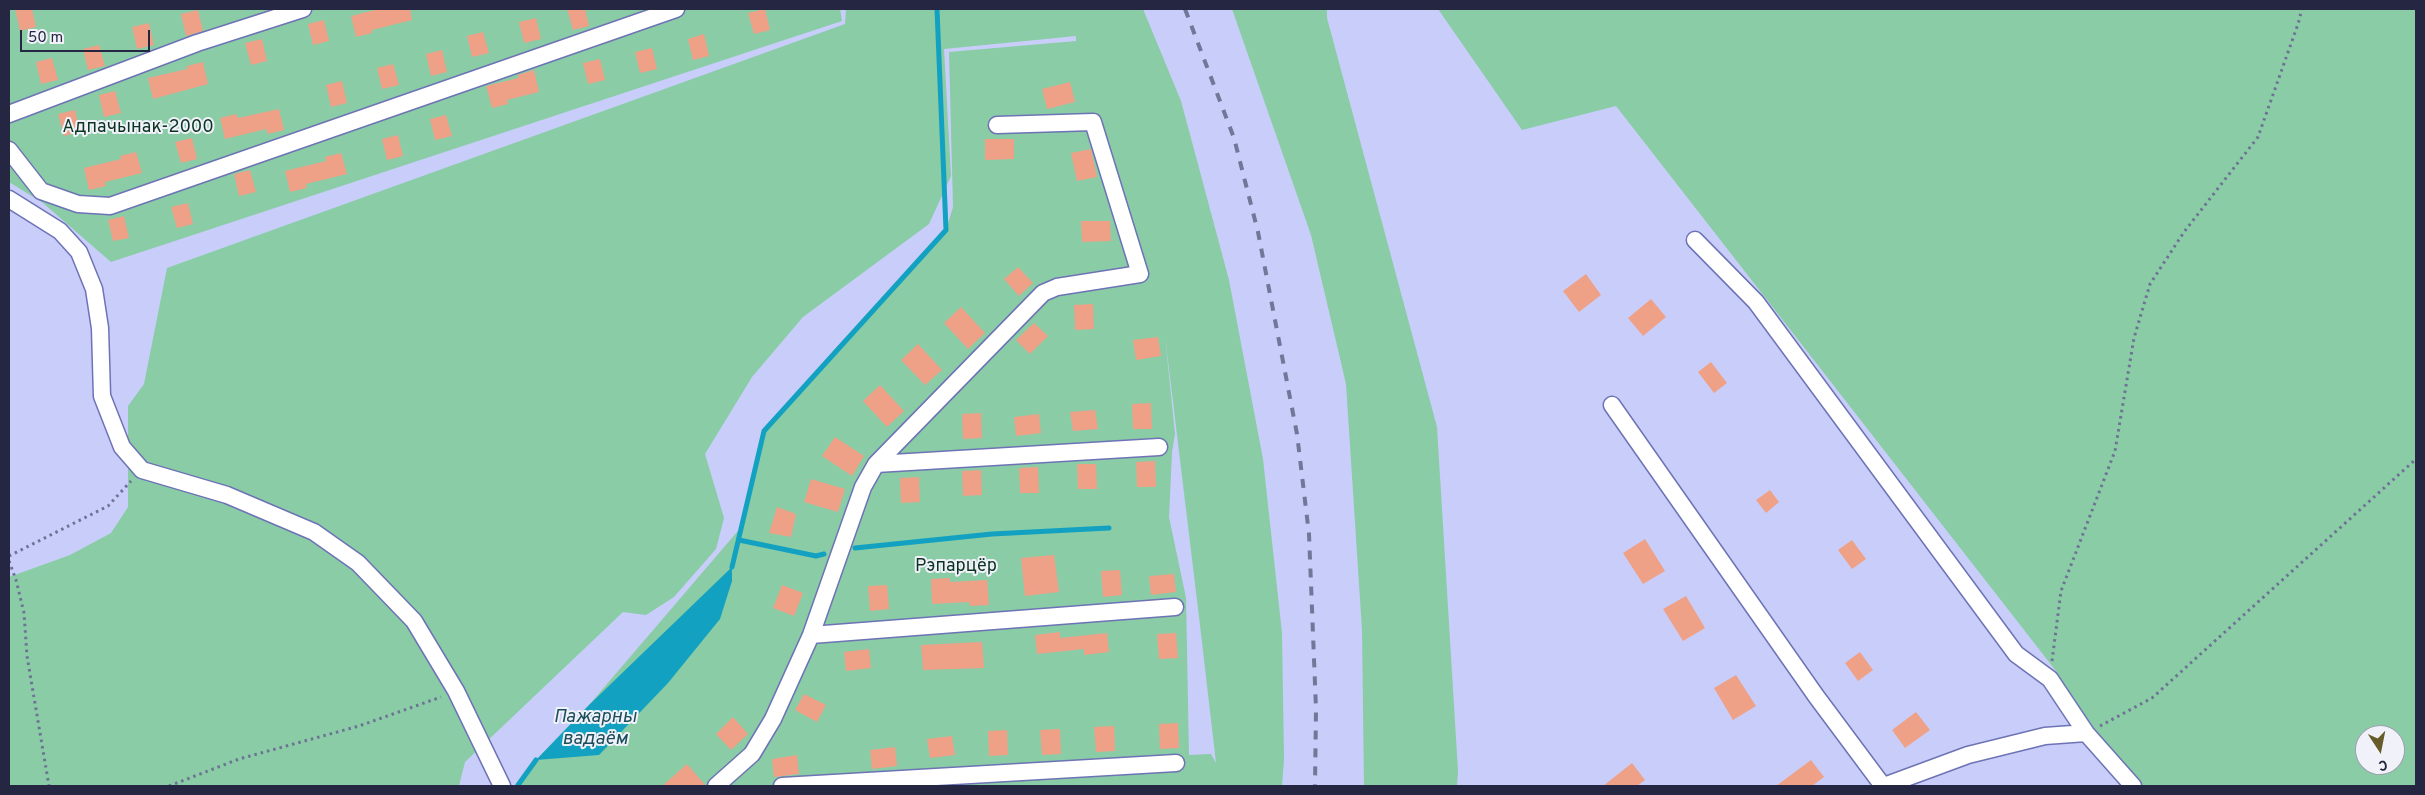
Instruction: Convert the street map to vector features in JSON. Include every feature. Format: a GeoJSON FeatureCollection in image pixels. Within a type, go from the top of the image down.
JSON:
{"type":"FeatureCollection","features":[{"type":"Feature","properties":{"kind":"street"},"geometry":{"type":"LineString","coordinates":[[9,114],[197,43],[303,9]]}},
{"type":"Feature","properties":{"kind":"street"},"geometry":{"type":"LineString","coordinates":[[9,150],[41,191],[78,204],[110,206],[676,9]]}},
{"type":"Feature","properties":{"kind":"street"},"geometry":{"type":"LineString","coordinates":[[716,786],[752,754],[773,719],[811,635],[863,487],[876,464],[1043,293],[1057,287],[1140,274],[1093,122],[997,125]]}},
{"type":"Feature","properties":{"kind":"street"},"geometry":{"type":"LineString","coordinates":[[9,199],[60,232],[79,252],[94,288],[100,328],[102,396],[122,447],[142,470],[227,495],[314,532],[358,563],[414,621],[456,692],[502,786]]}},
{"type":"Feature","properties":{"kind":"street"},"geometry":{"type":"LineString","coordinates":[[1694,240],[1756,302],[2016,654],[2050,679],[2086,733],[2133,786]]}},
{"type":"Feature","properties":{"kind":"street"},"geometry":{"type":"LineString","coordinates":[[1612,405],[1816,696],[1883,786],[1968,755],[2045,736],[2086,733]]}},
{"type":"Feature","properties":{"kind":"street"},"geometry":{"type":"LineString","coordinates":[[876,464],[1159,447]]}},
{"type":"Feature","properties":{"kind":"street"},"geometry":{"type":"LineString","coordinates":[[811,635],[1175,607]]}},
{"type":"Feature","properties":{"kind":"street"},"geometry":{"type":"LineString","coordinates":[[782,786],[1176,764]]}},
{"type":"Feature","properties":{"kind":"path"},"geometry":{"type":"LineString","coordinates":[[2050,679],[2061,591],[2115,451],[2134,338],[2150,284],[2184,232],[2258,137],[2302,9]]}},
{"type":"Feature","properties":{"kind":"path"},"geometry":{"type":"LineString","coordinates":[[2086,733],[2152,698],[2416,459]]}},
{"type":"Feature","properties":{"kind":"path"},"geometry":{"type":"LineString","coordinates":[[9,556],[108,506],[142,470]]}},
{"type":"Feature","properties":{"kind":"path"},"geometry":{"type":"LineString","coordinates":[[9,561],[24,612],[27,656],[49,786]]}},
{"type":"Feature","properties":{"kind":"path"},"geometry":{"type":"LineString","coordinates":[[169,786],[239,759],[358,726],[456,692]]}},
{"type":"Feature","properties":{"kind":"green space","name":"Адпачынак-2000"},"geometry":{"type":"Polygon","coordinates":[[[9,9],[840,9],[842,21],[111,262],[43,203],[9,182],[9,9]]]}},
{"type":"Feature","properties":{"kind":"green space","name":"Рэпарцёр"},"geometry":{"type":"Polygon","coordinates":[[[846,9],[1143,9],[1181,101],[1229,280],[1263,459],[1282,633],[1284,759],[1282,786],[517,786],[536,760],[589,705],[743,525],[764,431],[946,230],[953,207],[949,52],[1076,41],[1076,36],[944,49],[951,176],[929,224],[803,317],[752,377],[705,454],[724,518],[716,549],[674,597],[646,615],[623,612],[465,762],[459,786],[9,786],[9,577],[70,555],[111,533],[128,507],[128,406],[144,384],[167,268],[845,24],[846,9]],[[1165,336],[1175,434],[1172,452],[1169,517],[1186,598],[1189,755],[1211,754],[1216,763],[1165,336]]]}},
{"type":"Feature","properties":{"kind":"green space"},"geometry":{"type":"Polygon","coordinates":[[[1232,9],[1327,9],[1327,18],[1437,427],[1458,771],[1457,786],[1364,786],[1362,630],[1346,384],[1311,235],[1232,9]]]}},
{"type":"Feature","properties":{"kind":"green space"},"geometry":{"type":"Polygon","coordinates":[[[1438,9],[2416,9],[2416,786],[2128,786],[2086,733],[2056,671],[1616,106],[1522,130],[1438,9]]]}},
{"type":"Feature","properties":{"kind":"water","name":"Пажарны вадаём"},"geometry":{"type":"Polygon","coordinates":[[[732,567],[732,581],[720,619],[668,683],[599,755],[536,760],[589,705],[732,567]]]}},
{"type":"Feature","properties":{"kind":"building"},"geometry":{"type":"Polygon","coordinates":[[[15,9],[32,9],[36,27],[20,31],[15,9]]]}},
{"type":"Feature","properties":{"kind":"building"},"geometry":{"type":"Polygon","coordinates":[[[379,9],[410,9],[412,20],[372,30],[372,33],[356,37],[351,16],[379,9]]]}},
{"type":"Feature","properties":{"kind":"building"},"geometry":{"type":"Polygon","coordinates":[[[567,9],[585,9],[589,26],[573,30],[567,9]]]}},
{"type":"Feature","properties":{"kind":"building"},"geometry":{"type":"Polygon","coordinates":[[[765,9],[770,30],[754,34],[748,13],[765,9]]]}},
{"type":"Feature","properties":{"kind":"building"},"geometry":{"type":"Polygon","coordinates":[[[198,10],[203,31],[186,36],[181,14],[198,10]]]}},
{"type":"Feature","properties":{"kind":"building"},"geometry":{"type":"Polygon","coordinates":[[[536,18],[541,39],[524,43],[519,22],[536,18]]]}},
{"type":"Feature","properties":{"kind":"building"},"geometry":{"type":"Polygon","coordinates":[[[324,20],[329,41],[313,45],[308,24],[324,20]]]}},
{"type":"Feature","properties":{"kind":"building"},"geometry":{"type":"Polygon","coordinates":[[[149,23],[154,45],[137,49],[132,27],[149,23]]]}},
{"type":"Feature","properties":{"kind":"building"},"geometry":{"type":"Polygon","coordinates":[[[483,32],[489,53],[472,57],[467,36],[483,32]]]}},
{"type":"Feature","properties":{"kind":"building"},"geometry":{"type":"Polygon","coordinates":[[[704,34],[709,56],[693,60],[688,39],[704,34]]]}},
{"type":"Feature","properties":{"kind":"building"},"geometry":{"type":"Polygon","coordinates":[[[262,39],[267,61],[251,65],[245,43],[262,39]]]}},
{"type":"Feature","properties":{"kind":"building"},"geometry":{"type":"Polygon","coordinates":[[[99,45],[105,66],[88,70],[83,49],[99,45]]]}},
{"type":"Feature","properties":{"kind":"building"},"geometry":{"type":"Polygon","coordinates":[[[652,48],[657,69],[640,73],[635,52],[652,48]]]}},
{"type":"Feature","properties":{"kind":"building"},"geometry":{"type":"Polygon","coordinates":[[[442,50],[447,72],[431,76],[426,54],[442,50]]]}},
{"type":"Feature","properties":{"kind":"building"},"geometry":{"type":"Polygon","coordinates":[[[52,58],[58,80],[41,84],[36,62],[52,58]]]}},
{"type":"Feature","properties":{"kind":"building"},"geometry":{"type":"Polygon","coordinates":[[[600,59],[605,80],[588,84],[583,63],[600,59]]]}},
{"type":"Feature","properties":{"kind":"building"},"geometry":{"type":"Polygon","coordinates":[[[203,62],[208,84],[153,99],[148,78],[187,69],[187,66],[203,62]]]}},
{"type":"Feature","properties":{"kind":"building"},"geometry":{"type":"Polygon","coordinates":[[[393,64],[399,85],[382,89],[377,68],[393,64]]]}},
{"type":"Feature","properties":{"kind":"building"},"geometry":{"type":"Polygon","coordinates":[[[534,70],[539,92],[507,100],[508,104],[492,108],[486,86],[518,78],[518,75],[534,70]]]}},
{"type":"Feature","properties":{"kind":"building"},"geometry":{"type":"Polygon","coordinates":[[[342,81],[347,103],[331,107],[326,85],[342,81]]]}},
{"type":"Feature","properties":{"kind":"building"},"geometry":{"type":"Polygon","coordinates":[[[1070,82],[1075,102],[1047,109],[1042,89],[1070,82]]]}},
{"type":"Feature","properties":{"kind":"building"},"geometry":{"type":"Polygon","coordinates":[[[115,91],[121,113],[104,117],[99,95],[115,91]]]}},
{"type":"Feature","properties":{"kind":"building"},"geometry":{"type":"Polygon","coordinates":[[[279,109],[284,130],[268,134],[266,129],[225,139],[220,118],[236,114],[238,118],[279,109]]]}},
{"type":"Feature","properties":{"kind":"building"},"geometry":{"type":"Polygon","coordinates":[[[75,110],[80,132],[64,136],[58,114],[75,110]]]}},
{"type":"Feature","properties":{"kind":"building"},"geometry":{"type":"Polygon","coordinates":[[[446,115],[452,136],[435,140],[430,119],[446,115]]]}},
{"type":"Feature","properties":{"kind":"building"},"geometry":{"type":"Polygon","coordinates":[[[398,135],[403,156],[387,160],[382,139],[398,135]]]}},
{"type":"Feature","properties":{"kind":"building"},"geometry":{"type":"Polygon","coordinates":[[[192,138],[197,159],[181,163],[175,142],[192,138]]]}},
{"type":"Feature","properties":{"kind":"building"},"geometry":{"type":"Polygon","coordinates":[[[985,139],[1014,139],[1014,159],[985,160],[985,139]]]}},
{"type":"Feature","properties":{"kind":"building"},"geometry":{"type":"Polygon","coordinates":[[[1091,149],[1097,177],[1077,181],[1071,153],[1091,149]]]}},
{"type":"Feature","properties":{"kind":"building"},"geometry":{"type":"Polygon","coordinates":[[[136,152],[142,173],[105,182],[106,186],[89,190],[84,168],[121,159],[120,156],[136,152]]]}},
{"type":"Feature","properties":{"kind":"building"},"geometry":{"type":"Polygon","coordinates":[[[341,153],[347,174],[306,184],[307,188],[290,192],[285,171],[326,161],[325,157],[341,153]]]}},
{"type":"Feature","properties":{"kind":"building"},"geometry":{"type":"Polygon","coordinates":[[[250,170],[256,192],[239,196],[234,174],[250,170]]]}},
{"type":"Feature","properties":{"kind":"building"},"geometry":{"type":"Polygon","coordinates":[[[188,203],[193,224],[177,228],[171,207],[188,203]]]}},
{"type":"Feature","properties":{"kind":"building"},"geometry":{"type":"Polygon","coordinates":[[[124,216],[129,238],[113,241],[108,220],[124,216]]]}},
{"type":"Feature","properties":{"kind":"building"},"geometry":{"type":"Polygon","coordinates":[[[1081,221],[1110,221],[1111,241],[1082,242],[1081,221]]]}},
{"type":"Feature","properties":{"kind":"building"},"geometry":{"type":"Polygon","coordinates":[[[1018,267],[1033,283],[1019,296],[1004,279],[1018,267]]]}},
{"type":"Feature","properties":{"kind":"building"},"geometry":{"type":"Polygon","coordinates":[[[1586,274],[1601,295],[1579,312],[1563,291],[1586,274]]]}},
{"type":"Feature","properties":{"kind":"building"},"geometry":{"type":"Polygon","coordinates":[[[1651,299],[1666,317],[1643,336],[1628,318],[1651,299]]]}},
{"type":"Feature","properties":{"kind":"building"},"geometry":{"type":"Polygon","coordinates":[[[1093,304],[1094,329],[1075,330],[1074,305],[1093,304]]]}},
{"type":"Feature","properties":{"kind":"building"},"geometry":{"type":"Polygon","coordinates":[[[961,307],[985,333],[968,349],[944,323],[961,307]]]}},
{"type":"Feature","properties":{"kind":"building"},"geometry":{"type":"Polygon","coordinates":[[[1034,323],[1048,336],[1030,354],[1016,340],[1034,323]]]}},
{"type":"Feature","properties":{"kind":"building"},"geometry":{"type":"Polygon","coordinates":[[[1158,337],[1161,356],[1136,360],[1133,340],[1158,337]]]}},
{"type":"Feature","properties":{"kind":"building"},"geometry":{"type":"Polygon","coordinates":[[[918,344],[942,370],[925,385],[901,360],[918,344]]]}},
{"type":"Feature","properties":{"kind":"building"},"geometry":{"type":"Polygon","coordinates":[[[1711,362],[1727,383],[1714,393],[1698,372],[1711,362]]]}},
{"type":"Feature","properties":{"kind":"building"},"geometry":{"type":"Polygon","coordinates":[[[880,385],[904,411],[887,427],[863,401],[880,385]]]}},
{"type":"Feature","properties":{"kind":"building"},"geometry":{"type":"Polygon","coordinates":[[[1151,403],[1152,429],[1133,429],[1132,404],[1151,403]]]}},
{"type":"Feature","properties":{"kind":"building"},"geometry":{"type":"Polygon","coordinates":[[[1095,410],[1098,429],[1073,431],[1070,412],[1095,410]]]}},
{"type":"Feature","properties":{"kind":"building"},"geometry":{"type":"Polygon","coordinates":[[[981,413],[982,438],[963,439],[962,414],[981,413]]]}},
{"type":"Feature","properties":{"kind":"building"},"geometry":{"type":"Polygon","coordinates":[[[1039,414],[1041,433],[1016,436],[1014,417],[1039,414]]]}},
{"type":"Feature","properties":{"kind":"building"},"geometry":{"type":"Polygon","coordinates":[[[835,437],[864,456],[852,476],[822,456],[835,437]]]}},
{"type":"Feature","properties":{"kind":"building"},"geometry":{"type":"Polygon","coordinates":[[[1155,461],[1156,487],[1137,487],[1136,462],[1155,461]]]}},
{"type":"Feature","properties":{"kind":"building"},"geometry":{"type":"Polygon","coordinates":[[[1077,464],[1096,464],[1097,489],[1078,489],[1077,464]]]}},
{"type":"Feature","properties":{"kind":"building"},"geometry":{"type":"Polygon","coordinates":[[[1038,467],[1039,493],[1020,493],[1019,468],[1038,467]]]}},
{"type":"Feature","properties":{"kind":"building"},"geometry":{"type":"Polygon","coordinates":[[[981,470],[982,495],[963,496],[962,471],[981,470]]]}},
{"type":"Feature","properties":{"kind":"building"},"geometry":{"type":"Polygon","coordinates":[[[919,477],[920,502],[901,503],[900,478],[919,477]]]}},
{"type":"Feature","properties":{"kind":"building"},"geometry":{"type":"Polygon","coordinates":[[[811,479],[845,489],[838,512],[804,502],[811,479]]]}},
{"type":"Feature","properties":{"kind":"building"},"geometry":{"type":"Polygon","coordinates":[[[1770,490],[1779,502],[1766,513],[1756,500],[1770,490]]]}},
{"type":"Feature","properties":{"kind":"building"},"geometry":{"type":"Polygon","coordinates":[[[777,507],[796,514],[791,537],[769,533],[777,507]]]}},
{"type":"Feature","properties":{"kind":"building"},"geometry":{"type":"Polygon","coordinates":[[[1645,539],[1665,571],[1643,584],[1623,553],[1645,539]]]}},
{"type":"Feature","properties":{"kind":"building"},"geometry":{"type":"Polygon","coordinates":[[[1852,540],[1866,559],[1852,569],[1838,550],[1852,540]]]}},
{"type":"Feature","properties":{"kind":"building"},"geometry":{"type":"Polygon","coordinates":[[[1054,555],[1059,592],[1025,596],[1021,558],[1054,555]]]}},
{"type":"Feature","properties":{"kind":"building"},"geometry":{"type":"Polygon","coordinates":[[[1120,570],[1122,595],[1103,597],[1101,571],[1120,570]]]}},
{"type":"Feature","properties":{"kind":"building"},"geometry":{"type":"Polygon","coordinates":[[[1174,574],[1176,592],[1151,595],[1149,576],[1174,574]]]}},
{"type":"Feature","properties":{"kind":"building"},"geometry":{"type":"Polygon","coordinates":[[[950,578],[950,582],[987,580],[989,605],[970,606],[969,602],[932,604],[931,579],[950,578]]]}},
{"type":"Feature","properties":{"kind":"building"},"geometry":{"type":"Polygon","coordinates":[[[782,585],[803,593],[794,616],[773,608],[782,585]]]}},
{"type":"Feature","properties":{"kind":"building"},"geometry":{"type":"Polygon","coordinates":[[[887,585],[889,609],[870,611],[868,586],[887,585]]]}},
{"type":"Feature","properties":{"kind":"building"},"geometry":{"type":"Polygon","coordinates":[[[1686,596],[1705,628],[1683,641],[1663,609],[1686,596]]]}},
{"type":"Feature","properties":{"kind":"building"},"geometry":{"type":"Polygon","coordinates":[[[1060,632],[1060,638],[1107,633],[1109,652],[1084,655],[1084,649],[1037,654],[1035,635],[1060,632]]]}},
{"type":"Feature","properties":{"kind":"building"},"geometry":{"type":"Polygon","coordinates":[[[1176,633],[1178,658],[1159,659],[1157,634],[1176,633]]]}},
{"type":"Feature","properties":{"kind":"building"},"geometry":{"type":"Polygon","coordinates":[[[982,642],[984,668],[923,670],[921,645],[982,642]]]}},
{"type":"Feature","properties":{"kind":"building"},"geometry":{"type":"Polygon","coordinates":[[[869,649],[871,668],[846,671],[844,652],[869,649]]]}},
{"type":"Feature","properties":{"kind":"building"},"geometry":{"type":"Polygon","coordinates":[[[1860,652],[1873,670],[1858,681],[1845,663],[1860,652]]]}},
{"type":"Feature","properties":{"kind":"building"},"geometry":{"type":"Polygon","coordinates":[[[1736,675],[1756,706],[1733,720],[1714,688],[1736,675]]]}},
{"type":"Feature","properties":{"kind":"building"},"geometry":{"type":"Polygon","coordinates":[[[804,694],[826,705],[817,722],[795,710],[804,694]]]}},
{"type":"Feature","properties":{"kind":"building"},"geometry":{"type":"Polygon","coordinates":[[[1916,712],[1930,730],[1905,748],[1892,730],[1916,712]]]}},
{"type":"Feature","properties":{"kind":"building"},"geometry":{"type":"Polygon","coordinates":[[[733,717],[748,734],[731,750],[716,734],[733,717]]]}},
{"type":"Feature","properties":{"kind":"building"},"geometry":{"type":"Polygon","coordinates":[[[1178,723],[1179,748],[1160,749],[1159,724],[1178,723]]]}},
{"type":"Feature","properties":{"kind":"building"},"geometry":{"type":"Polygon","coordinates":[[[1114,726],[1115,751],[1096,752],[1094,727],[1114,726]]]}},
{"type":"Feature","properties":{"kind":"building"},"geometry":{"type":"Polygon","coordinates":[[[1060,729],[1061,754],[1042,755],[1040,730],[1060,729]]]}},
{"type":"Feature","properties":{"kind":"building"},"geometry":{"type":"Polygon","coordinates":[[[1007,730],[1008,755],[989,756],[988,731],[1007,730]]]}},
{"type":"Feature","properties":{"kind":"building"},"geometry":{"type":"Polygon","coordinates":[[[952,736],[955,755],[930,758],[927,739],[952,736]]]}},
{"type":"Feature","properties":{"kind":"building"},"geometry":{"type":"Polygon","coordinates":[[[895,747],[897,766],[872,769],[870,750],[895,747]]]}},
{"type":"Feature","properties":{"kind":"building"},"geometry":{"type":"Polygon","coordinates":[[[797,755],[799,774],[774,777],[772,759],[797,755]]]}},
{"type":"Feature","properties":{"kind":"building"},"geometry":{"type":"Polygon","coordinates":[[[1811,760],[1824,777],[1812,786],[1776,786],[1811,760]]]}},
{"type":"Feature","properties":{"kind":"building"},"geometry":{"type":"Polygon","coordinates":[[[1632,763],[1645,780],[1637,786],[1603,786],[1632,763]]]}},
{"type":"Feature","properties":{"kind":"building"},"geometry":{"type":"Polygon","coordinates":[[[687,764],[706,786],[662,786],[687,764]]]}},
{"type":"Feature","properties":{"kind":"waterway"},"geometry":{"type":"LineString","coordinates":[[732,567],[764,431],[946,230],[937,9]]}},
{"type":"Feature","properties":{"kind":"waterway"},"geometry":{"type":"LineString","coordinates":[[855,548],[992,534],[1109,528]]}},
{"type":"Feature","properties":{"kind":"waterway"},"geometry":{"type":"LineString","coordinates":[[739,540],[816,556],[824,554]]}},
{"type":"Feature","properties":{"kind":"waterway"},"geometry":{"type":"LineString","coordinates":[[518,785],[536,760]]}},
{"type":"Feature","properties":{"kind":"railway"},"geometry":{"type":"LineString","coordinates":[[1185,9],[1234,138],[1258,232],[1297,434],[1309,534],[1316,709],[1315,786]]}}]}
